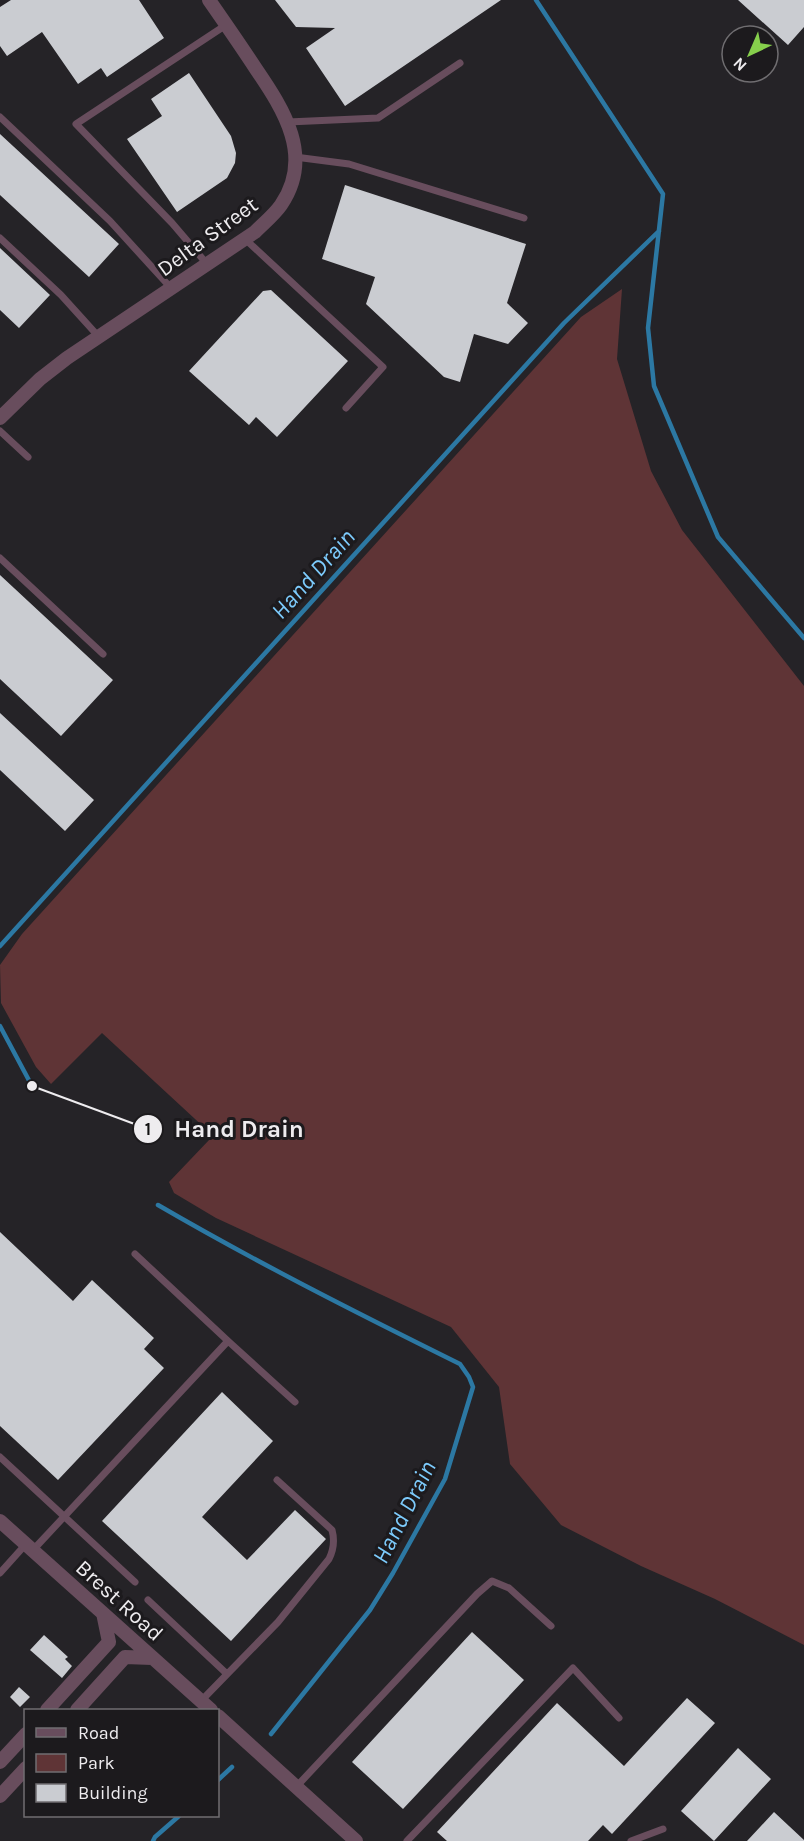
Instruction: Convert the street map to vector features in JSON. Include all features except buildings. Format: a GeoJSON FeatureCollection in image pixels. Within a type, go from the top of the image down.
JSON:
{"type":"FeatureCollection","features":[{"type":"Feature","properties":{"kind":"street","name":"Delta Street"},"geometry":{"type":"LineString","coordinates":[[0,418],[40,379],[245,239],[263,225],[280,206],[293,179],[294,144],[288,122],[278,102],[212,1]]}},
{"type":"Feature","properties":{"kind":"street","name":"Brest Road"},"geometry":{"type":"LineString","coordinates":[[0,1521],[206,1706]]}},
{"type":"Feature","properties":{"kind":"street"},"geometry":{"type":"LineString","coordinates":[[49,1709],[110,1642],[103,1613]]}},
{"type":"Feature","properties":{"kind":"street"},"geometry":{"type":"LineString","coordinates":[[78,1709],[125,1657],[152,1658]]}},
{"type":"Feature","properties":{"kind":"street"},"geometry":{"type":"LineString","coordinates":[[219,1717],[356,1841]]}},
{"type":"Feature","properties":{"kind":"street"},"geometry":{"type":"LineString","coordinates":[[0,1762],[24,1736]]}},
{"type":"Feature","properties":{"kind":"street"},"geometry":{"type":"LineString","coordinates":[[0,1796],[24,1770]]}},
{"type":"Feature","properties":{"kind":"lane"},"geometry":{"type":"LineString","coordinates":[[207,264],[172,223],[76,124],[226,25]]}},
{"type":"Feature","properties":{"kind":"lane"},"geometry":{"type":"LineString","coordinates":[[288,122],[378,118],[460,63]]}},
{"type":"Feature","properties":{"kind":"lane"},"geometry":{"type":"LineString","coordinates":[[0,117],[110,221],[171,288]]}},
{"type":"Feature","properties":{"kind":"lane"},"geometry":{"type":"LineString","coordinates":[[295,157],[349,164],[524,218]]}},
{"type":"Feature","properties":{"kind":"lane"},"geometry":{"type":"LineString","coordinates":[[0,238],[61,295],[99,337]]}},
{"type":"Feature","properties":{"kind":"lane"},"geometry":{"type":"LineString","coordinates":[[245,239],[383,367],[346,408]]}},
{"type":"Feature","properties":{"kind":"lane"},"geometry":{"type":"LineString","coordinates":[[0,432],[28,457]]}},
{"type":"Feature","properties":{"kind":"lane"},"geometry":{"type":"LineString","coordinates":[[0,558],[103,654]]}},
{"type":"Feature","properties":{"kind":"lane"},"geometry":{"type":"LineString","coordinates":[[135,1254],[295,1402]]}},
{"type":"Feature","properties":{"kind":"lane"},"geometry":{"type":"LineString","coordinates":[[0,1573],[64,1516],[228,1341]]}},
{"type":"Feature","properties":{"kind":"lane"},"geometry":{"type":"LineString","coordinates":[[0,1457],[135,1582]]}},
{"type":"Feature","properties":{"kind":"lane"},"geometry":{"type":"LineString","coordinates":[[206,1706],[227,1674],[278,1622],[329,1559],[333,1550],[332,1530],[277,1480]]}},
{"type":"Feature","properties":{"kind":"lane"},"geometry":{"type":"LineString","coordinates":[[296,1787],[477,1594],[492,1581],[509,1588],[550,1626]]}},
{"type":"Feature","properties":{"kind":"lane"},"geometry":{"type":"LineString","coordinates":[[148,1600],[227,1674]]}},
{"type":"Feature","properties":{"kind":"lane"},"geometry":{"type":"LineString","coordinates":[[407,1841],[573,1668],[619,1718]]}},
{"type":"Feature","properties":{"kind":"lane"},"geometry":{"type":"LineString","coordinates":[[631,1841],[663,1829]]}},
{"type":"Feature","properties":{"kind":"green space"},"geometry":{"type":"Polygon","coordinates":[[[622,289],[617,359],[651,471],[682,530],[804,686],[804,1645],[715,1599],[641,1566],[561,1525],[510,1464],[499,1387],[451,1327],[216,1218],[174,1193],[169,1182],[210,1139],[208,1131],[102,1033],[51,1084],[36,1067],[1,1003],[0,965],[22,934],[581,317],[622,289]]]}},
{"type":"Feature","properties":{"kind":"waterway"},"geometry":{"type":"LineString","coordinates":[[536,0],[663,194],[648,328],[654,386],[718,537],[804,638]]}},
{"type":"Feature","properties":{"kind":"waterway","name":"Hand Drain"},"geometry":{"type":"LineString","coordinates":[[0,946],[564,323],[659,231]]}},
{"type":"Feature","properties":{"kind":"waterway","name":"Hand Drain"},"geometry":{"type":"LineString","coordinates":[[0,1026],[32,1086]]}},
{"type":"Feature","properties":{"kind":"waterway","name":"Hand Drain"},"geometry":{"type":"LineString","coordinates":[[158,1205],[307,1287],[460,1364],[473,1387],[445,1479],[393,1573],[370,1610],[271,1734]]}},
{"type":"Feature","properties":{"kind":"waterway","name":"Hand Drain"},"geometry":{"type":"LineString","coordinates":[[219,1779],[232,1767]]}},
{"type":"Feature","properties":{"kind":"waterway","name":"Hand Drain"},"geometry":{"type":"LineString","coordinates":[[153,1841],[178,1817]]}},
{"type":"Feature","properties":{"kind":"place","name":"Hand Drain"},"geometry":{"type":"Point","coordinates":[32,1086]}}]}
